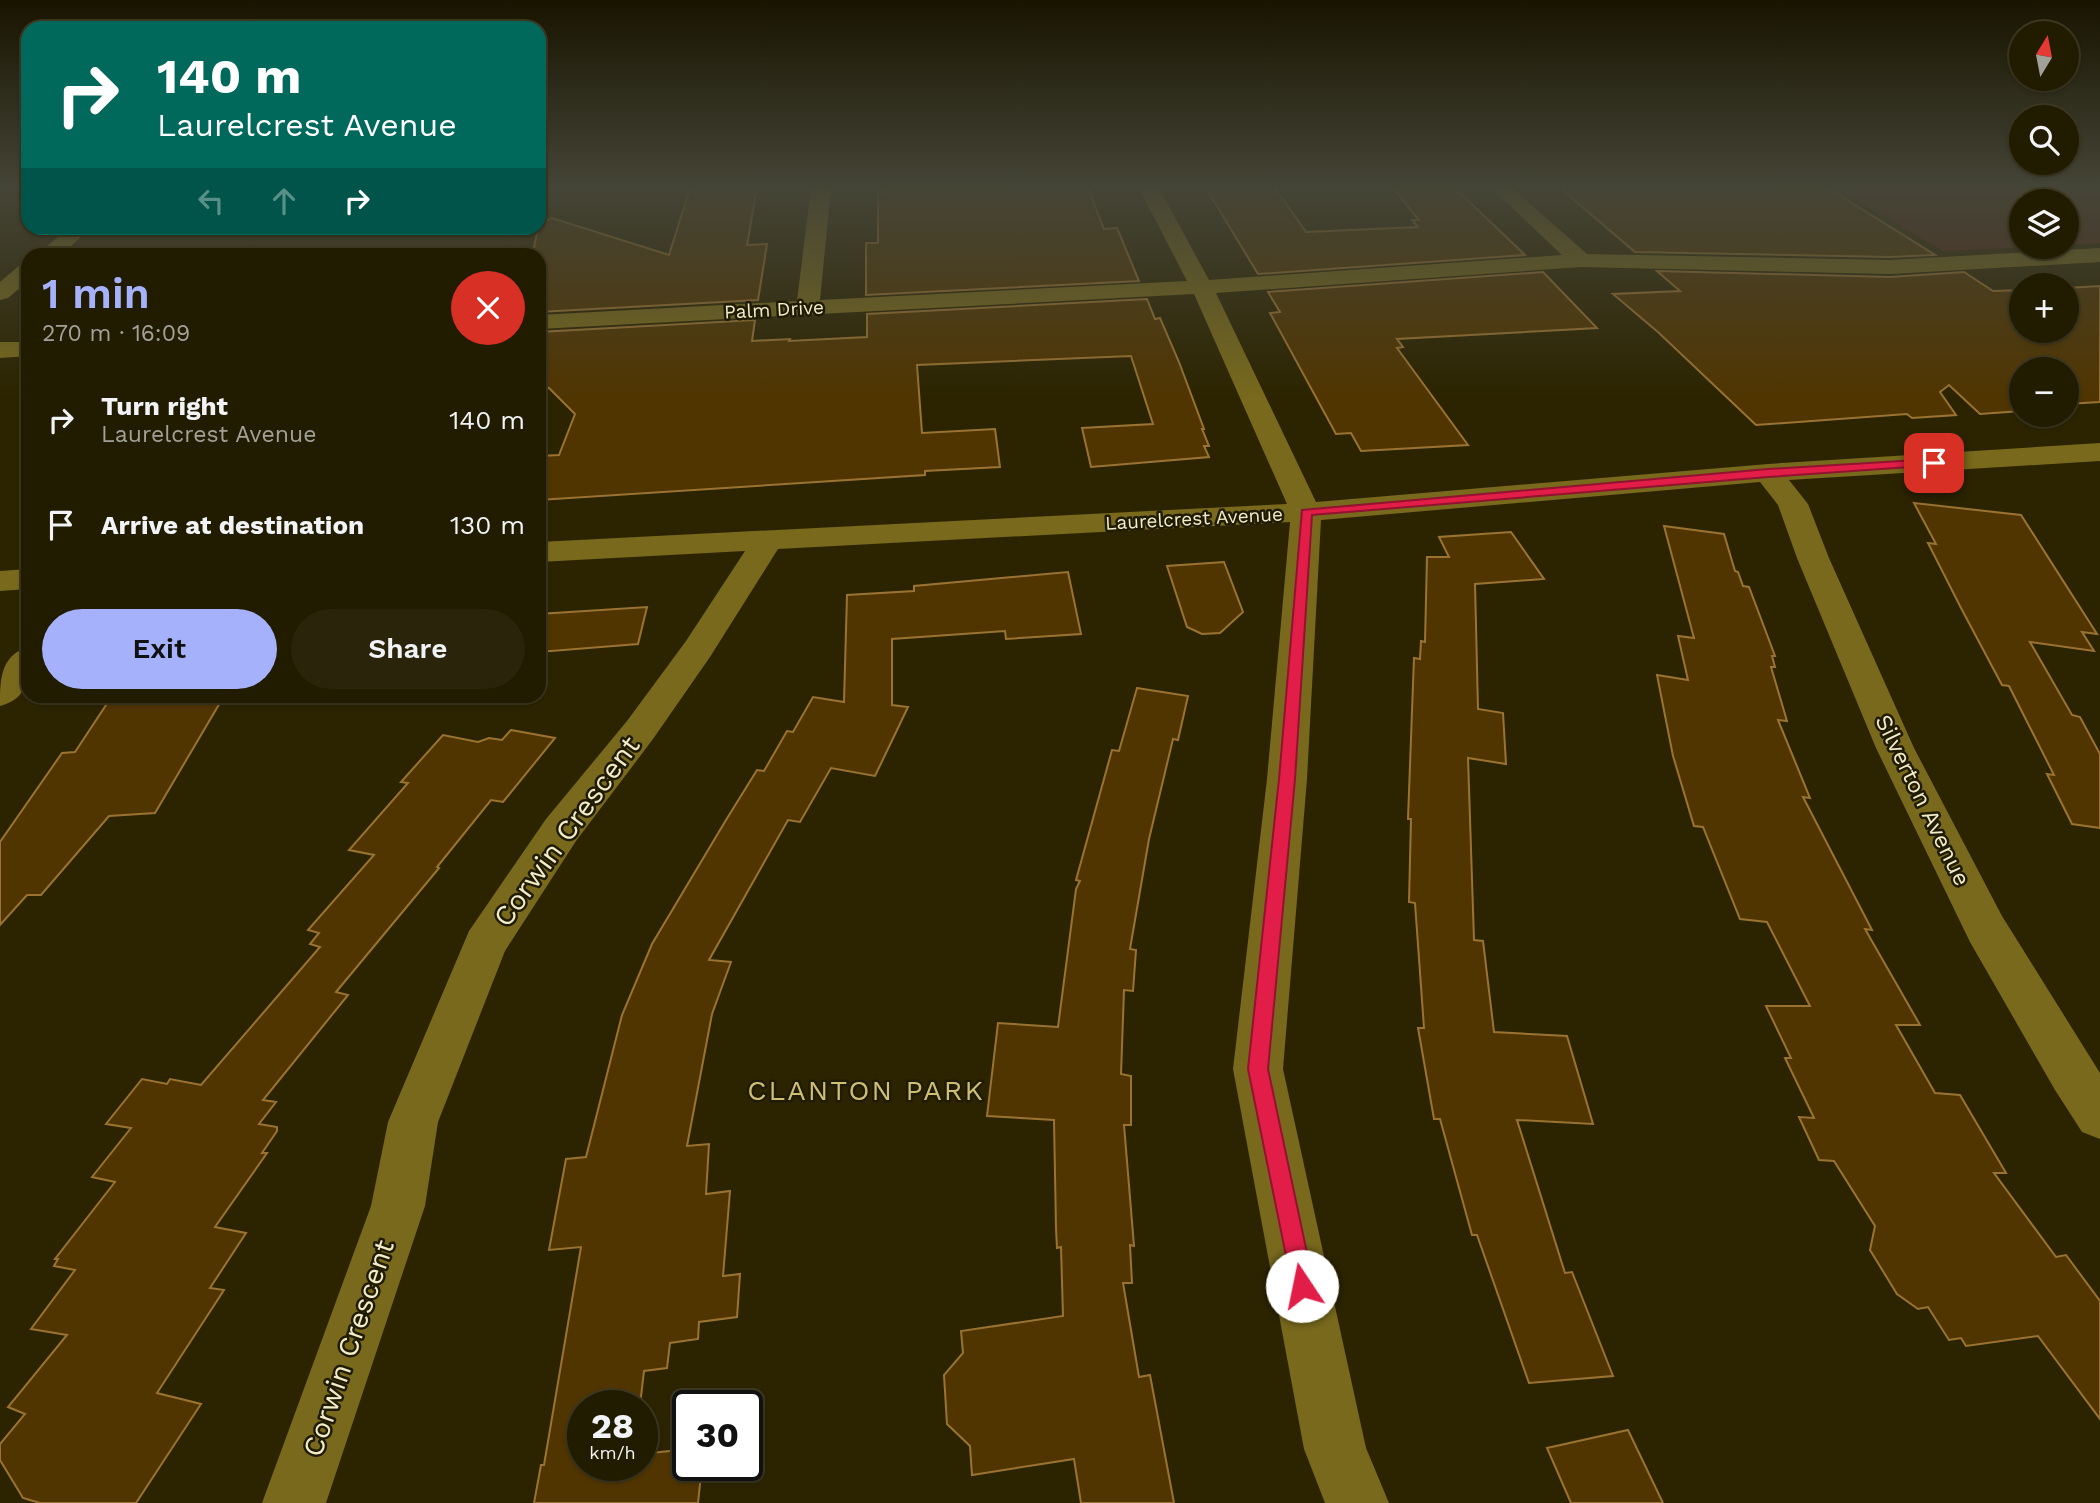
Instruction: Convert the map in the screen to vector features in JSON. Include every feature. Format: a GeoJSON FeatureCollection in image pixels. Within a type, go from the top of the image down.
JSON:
{"type":"FeatureCollection","features":[{"type":"Feature","properties":{"kind":"street"},"geometry":{"type":"LineString","coordinates":[[808,307],[813,258]]}},
{"type":"Feature","properties":{"kind":"street"},"geometry":{"type":"LineString","coordinates":[[1187,258],[1306,512],[1287,779],[1258,1069],[1335,1450],[1357,1503]]}},
{"type":"Feature","properties":{"kind":"street","name":"Palm Drive"},"geometry":{"type":"LineString","coordinates":[[546,322],[1202,287],[1581,260],[1890,267],[2045,258]]}},
{"type":"Feature","properties":{"kind":"street"},"geometry":{"type":"LineString","coordinates":[[0,293],[21,276]]}},
{"type":"Feature","properties":{"kind":"street"},"geometry":{"type":"LineString","coordinates":[[0,350],[21,349]]}},
{"type":"Feature","properties":{"kind":"street","name":"Laurelcrest Avenue"},"geometry":{"type":"LineString","coordinates":[[546,552],[1306,512],[1768,473],[2100,452]]}},
{"type":"Feature","properties":{"kind":"street","name":"Silverton Avenue"},"geometry":{"type":"LineString","coordinates":[[1768,473],[1793,504],[1813,558],[1895,748],[1986,929],[2072,1074],[2100,1115]]}},
{"type":"Feature","properties":{"kind":"street","name":"Corwin Crescent"},"geometry":{"type":"LineString","coordinates":[[294,1503],[398,1206],[413,1122],[485,944],[561,830],[640,730],[698,649],[767,541]]}},
{"type":"Feature","properties":{"kind":"street"},"geometry":{"type":"LineString","coordinates":[[0,581],[21,580]]}},
{"type":"Feature","properties":{"kind":"street"},"geometry":{"type":"LineString","coordinates":[[0,694],[21,668]]}},
{"type":"Feature","properties":{"kind":"building"},"geometry":{"type":"Polygon","coordinates":[[[546,258],[765,258],[758,300],[546,312],[546,258]]]}},
{"type":"Feature","properties":{"kind":"building"},"geometry":{"type":"Polygon","coordinates":[[[866,258],[1130,258],[1139,281],[866,295],[866,258]]]}},
{"type":"Feature","properties":{"kind":"building"},"geometry":{"type":"Polygon","coordinates":[[[1248,258],[1481,258],[1258,274],[1248,258]]]}},
{"type":"Feature","properties":{"kind":"building"},"geometry":{"type":"Polygon","coordinates":[[[1657,271],[1890,277],[1964,272],[1993,291],[2009,290],[2009,343],[2079,343],[2079,287],[2100,286],[2100,402],[2079,403],[2079,357],[2009,357],[2009,412],[1980,414],[1949,385],[1940,392],[1956,415],[1912,418],[1907,414],[1756,425],[1659,333],[1613,294],[1680,291],[1657,271]]]}},
{"type":"Feature","properties":{"kind":"building"},"geometry":{"type":"Polygon","coordinates":[[[1543,272],[1597,328],[1397,339],[1403,347],[1397,348],[1468,445],[1361,451],[1351,433],[1336,434],[1270,313],[1280,312],[1268,292],[1543,272]]]}},
{"type":"Feature","properties":{"kind":"building"},"geometry":{"type":"Polygon","coordinates":[[[1147,299],[1155,319],[1160,318],[1179,362],[1204,429],[1209,446],[1204,446],[1209,457],[1091,467],[1082,428],[1153,424],[1131,356],[917,365],[922,433],[995,429],[1000,467],[925,471],[925,475],[546,500],[546,456],[559,455],[575,414],[546,388],[546,332],[755,320],[752,341],[867,337],[867,314],[1147,299]]]}},
{"type":"Feature","properties":{"kind":"building"},"geometry":{"type":"Polygon","coordinates":[[[1914,503],[2021,515],[2097,634],[2082,632],[2094,651],[2030,642],[2072,715],[2080,717],[2100,754],[2100,828],[2072,824],[2047,774],[2054,775],[2009,686],[2002,685],[1961,608],[1928,543],[1936,544],[1914,503]]]}},
{"type":"Feature","properties":{"kind":"building"},"geometry":{"type":"Polygon","coordinates":[[[1664,526],[1724,534],[1735,571],[1738,572],[1743,586],[1749,587],[1775,656],[1772,656],[1775,667],[1771,667],[1787,721],[1778,720],[1810,798],[1803,797],[1872,930],[1865,929],[1920,1025],[1896,1025],[1935,1093],[1960,1095],[2006,1173],[1994,1173],[2056,1257],[2066,1255],[2100,1301],[2100,1419],[2038,1336],[1966,1346],[1961,1338],[1949,1340],[1928,1307],[1918,1309],[1897,1294],[1870,1250],[1875,1226],[1834,1161],[1819,1160],[1799,1117],[1814,1118],[1785,1058],[1791,1058],[1766,1006],[1810,1006],[1767,922],[1740,919],[1703,827],[1694,826],[1673,756],[1657,675],[1688,680],[1678,636],[1694,638],[1664,526]]]}},
{"type":"Feature","properties":{"kind":"building"},"geometry":{"type":"Polygon","coordinates":[[[1511,532],[1544,579],[1475,584],[1478,709],[1503,713],[1506,764],[1468,758],[1474,940],[1483,941],[1494,1032],[1567,1036],[1593,1124],[1517,1120],[1565,1273],[1572,1272],[1613,1376],[1529,1383],[1477,1235],[1472,1235],[1440,1119],[1434,1119],[1418,1028],[1424,1028],[1415,903],[1409,902],[1411,819],[1408,819],[1414,658],[1420,659],[1421,641],[1425,642],[1427,557],[1449,557],[1439,537],[1511,532]]]}},
{"type":"Feature","properties":{"kind":"building"},"geometry":{"type":"Polygon","coordinates":[[[1224,562],[1243,612],[1220,633],[1202,634],[1187,627],[1167,566],[1224,562]]]}},
{"type":"Feature","properties":{"kind":"building"},"geometry":{"type":"Polygon","coordinates":[[[1068,572],[1081,634],[1006,639],[1005,631],[892,639],[892,705],[908,707],[875,776],[831,768],[800,822],[788,820],[709,960],[731,962],[712,1014],[687,1146],[709,1144],[706,1194],[730,1191],[723,1276],[740,1274],[737,1317],[699,1322],[698,1339],[670,1343],[667,1368],[644,1371],[642,1390],[567,1390],[567,1481],[658,1481],[658,1452],[672,1451],[672,1481],[700,1481],[698,1503],[534,1503],[541,1465],[544,1465],[581,1247],[549,1250],[566,1159],[586,1157],[622,1015],[652,944],[757,770],[764,771],[787,731],[793,732],[813,697],[844,702],[847,595],[914,591],[914,586],[1068,572]]]}},
{"type":"Feature","properties":{"kind":"building"},"geometry":{"type":"Polygon","coordinates":[[[647,607],[638,644],[546,651],[546,614],[647,607]]]}},
{"type":"Feature","properties":{"kind":"building"},"geometry":{"type":"Polygon","coordinates":[[[1137,688],[1188,696],[1178,740],[1173,739],[1149,839],[1130,949],[1136,950],[1133,991],[1124,990],[1121,1074],[1131,1076],[1131,1125],[1124,1125],[1134,1246],[1130,1245],[1132,1283],[1123,1283],[1139,1377],[1150,1375],[1174,1503],[1081,1503],[1074,1459],[972,1475],[970,1446],[947,1424],[944,1375],[963,1353],[961,1331],[1063,1316],[1061,1247],[1057,1248],[1056,1228],[1054,1120],[987,1116],[998,1023],[1058,1027],[1076,889],[1080,881],[1076,880],[1112,750],[1119,751],[1137,688]]]}},
{"type":"Feature","properties":{"kind":"building"},"geometry":{"type":"Polygon","coordinates":[[[107,703],[220,703],[155,813],[109,816],[41,895],[27,895],[0,925],[0,842],[62,753],[75,752],[107,703]]]}},
{"type":"Feature","properties":{"kind":"building"},"geometry":{"type":"Polygon","coordinates":[[[511,730],[555,738],[503,802],[491,800],[437,867],[439,868],[336,992],[348,995],[263,1100],[276,1102],[259,1124],[277,1127],[277,1131],[262,1153],[267,1153],[215,1227],[246,1233],[210,1288],[224,1290],[157,1393],[201,1404],[136,1503],[40,1503],[23,1498],[0,1460],[0,1444],[25,1414],[8,1407],[67,1335],[31,1329],[75,1270],[54,1266],[58,1259],[55,1259],[115,1182],[92,1177],[131,1128],[106,1124],[142,1079],[167,1084],[170,1079],[201,1085],[320,947],[310,944],[319,933],[308,930],[374,855],[349,850],[408,783],[401,782],[443,735],[478,742],[489,738],[502,740],[511,730]]]}},
{"type":"Feature","properties":{"kind":"building"},"geometry":{"type":"Polygon","coordinates":[[[1628,1430],[1663,1503],[1571,1503],[1547,1448],[1628,1430]]]}},
{"type":"Feature","properties":{"kind":"district","name":"CLANTON PARK"},"geometry":{"type":"Point","coordinates":[866,1090]}},
{"type":"Feature","properties":{"kind":"route"},"geometry":{"type":"LineString","coordinates":[[1302,1286],[1258,1069],[1287,779],[1306,512],[1768,473],[1934,463]]}}]}
